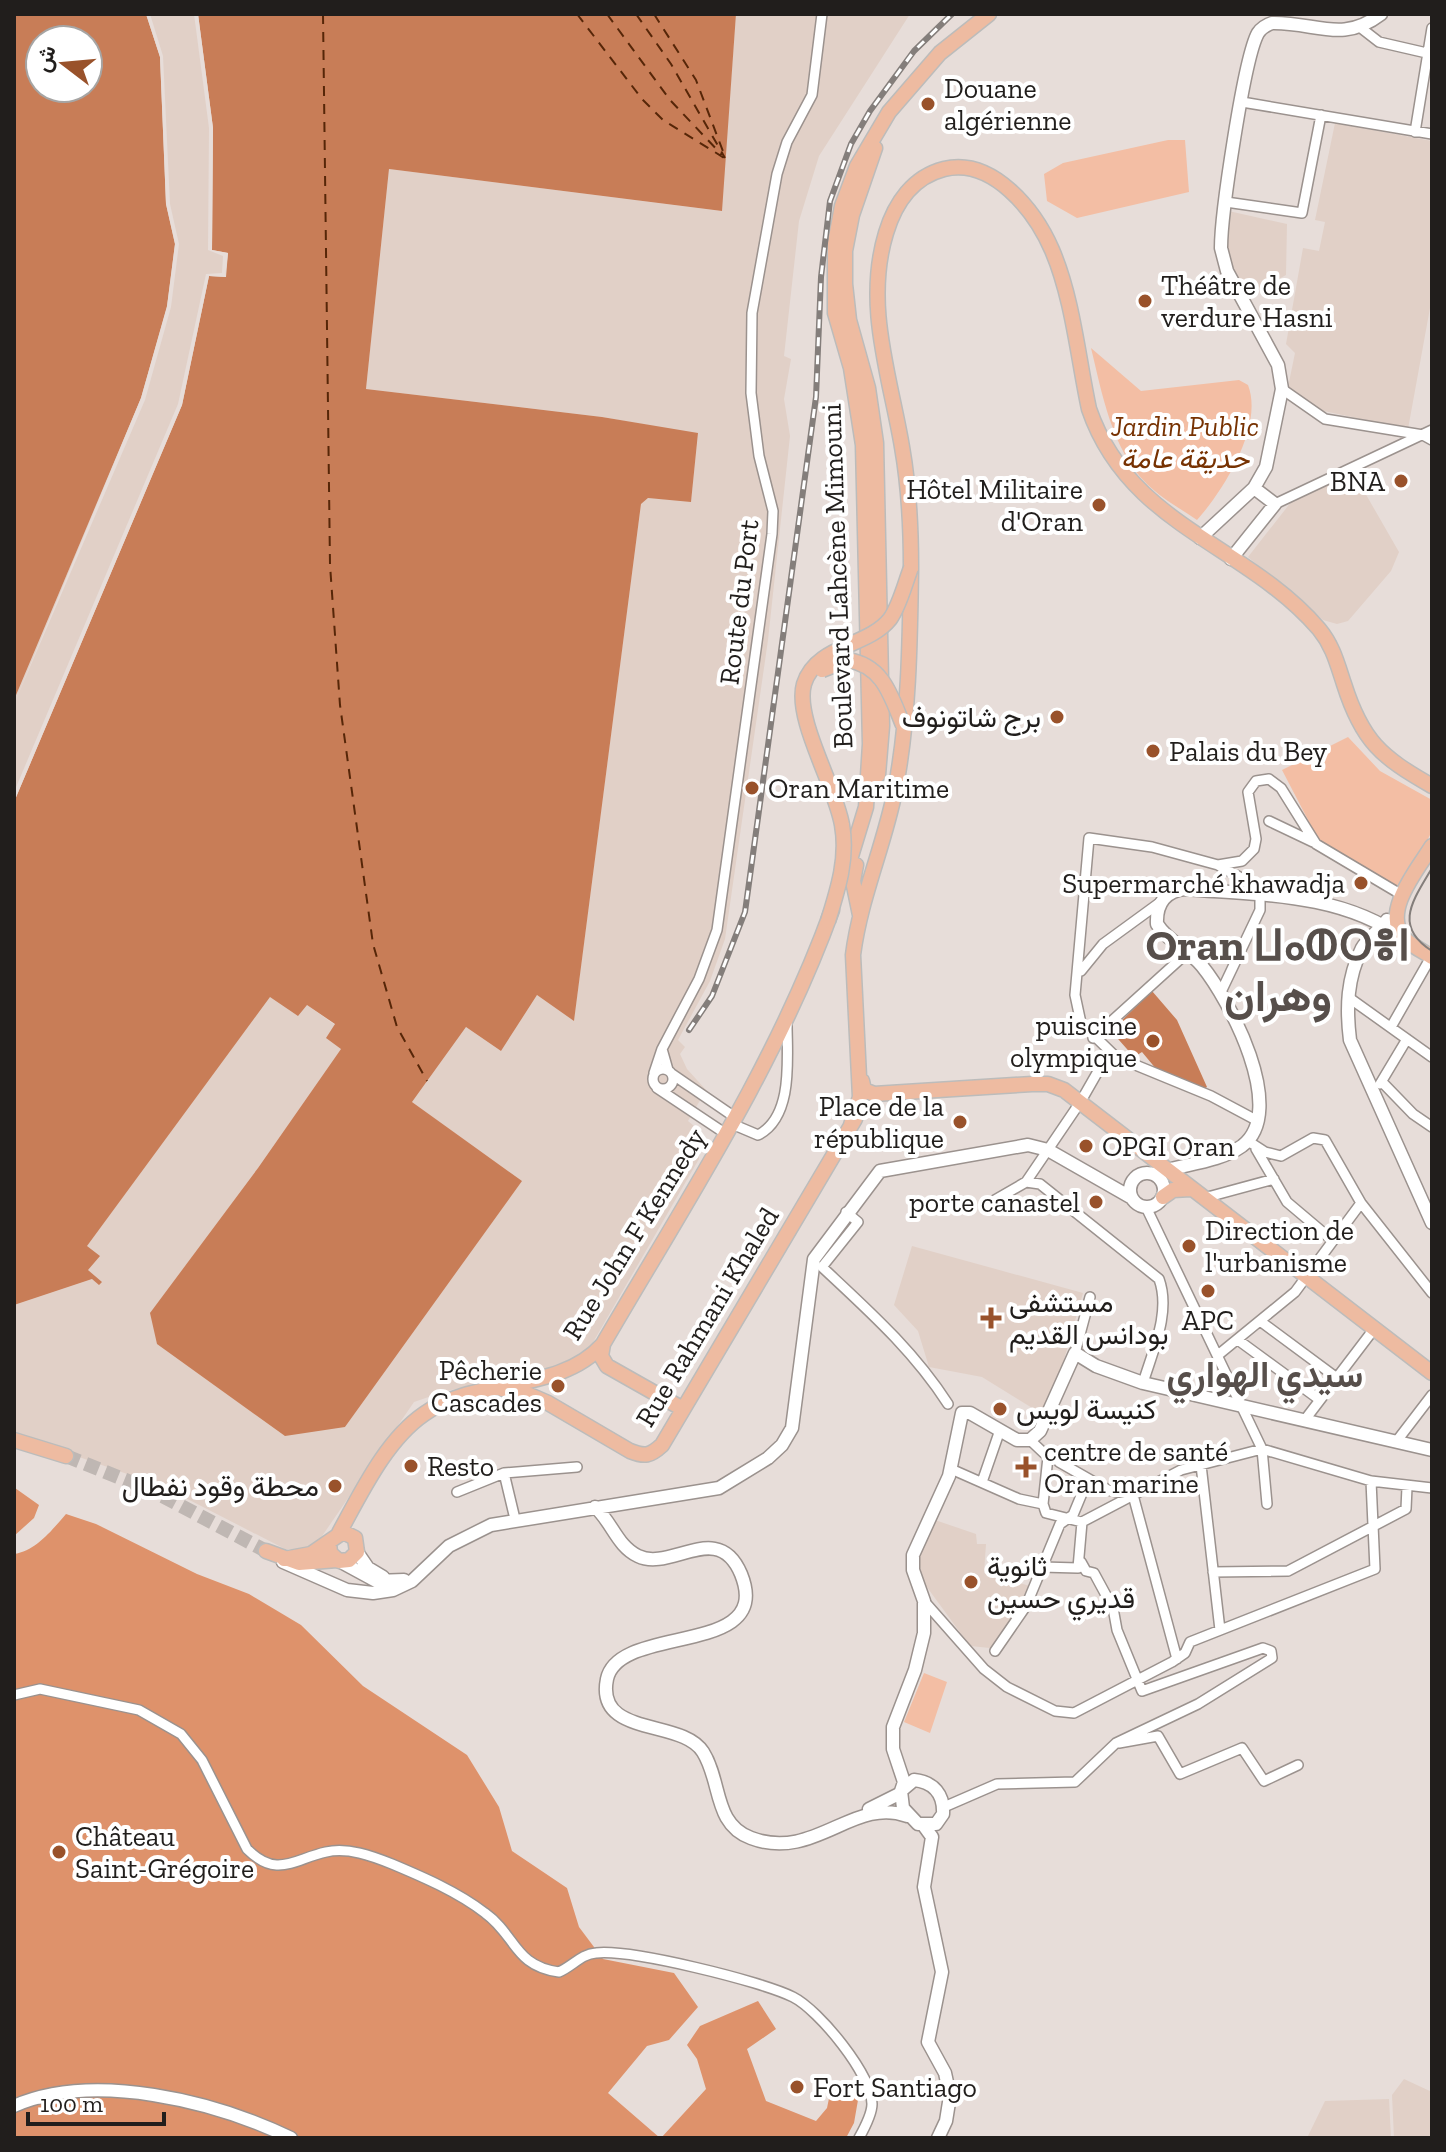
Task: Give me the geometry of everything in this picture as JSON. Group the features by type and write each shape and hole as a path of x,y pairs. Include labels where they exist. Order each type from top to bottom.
{"main road":[{"name":"Boulevard Lahcène Mimouni","path":"787,1020 828,921 862,821 871,760 863,445 853,376 835,313 833,261 849,187 879,128 904,93 940,53 989,14"},
{"name":"Boulevard Lahcène Mimouni","path":"861,915 854,872 876,790 882,726 876,443 868,388 846,302 845,267 852,215 879,128"},
{"path":"851,1125 859,1107 861,1077 853,955 895,790 903,725 911,568 903,451 877,315 879,266 886,232 905,194 922,179 952,168 990,176 1009,189 1041,228 1053,252 1089,409 1106,451 1139,491 1293,604 1318,628 1339,662 1352,711 1372,745 1388,760 1432,786"},
{"path":"828,921 841,880 842,826 805,707 803,691 810,672 826,657 890,618 911,568"},
{"path":"805,707 819,672 837,661 857,661 882,678 903,725"},
{"path":"1432,846 1402,895 1397,919 1405,939 1432,957"},
{"name":"Rue John F Kennedy","path":"340,1537 363,1492 411,1424 437,1406 482,1390 581,1365 603,1344 731,1125 787,1020"},
{"path":"861,1077 868,1093 1048,1084 1081,1101 1160,1172 1197,1193 1432,1373"},
{"path":"851,1125 869,1102 885,1094"},
{"name":"Rue Rahmani Khaled","path":"482,1390 518,1390 548,1403 642,1456 652,1455 662,1445 851,1125"},
{"path":"1163,1192 1197,1193"},
{"path":"603,1344 601,1356 607,1366 683,1409"},
{"path":"544,1376 538,1390 548,1403"},
{"path":"14,1440 66,1456"},
{"path":"266,1551 307,1564 349,1560 357,1552 340,1537"},
{"path":"284,1559 311,1554 340,1537"},
{"path":"339,1561 330,1553 340,1537"}],"street":[{"name":"Route du Port","path":"654,1074 662,1049 699,979 717,930 772,534 773,511 759,456 751,393 752,313 777,174 787,142 812,95 822,14"},
{"path":"1200,538 1254,488 1272,449 1282,389 1278,365 1222,260 1221,236 1226,202 1254,44 1265,25 1279,23 1339,31 1361,28 1381,14"},
{"path":"1361,28 1379,42 1430,54"},
{"path":"1415,132 1432,28"},
{"path":"1242,102 1432,134"},
{"path":"1226,202 1302,213 1321,115"},
{"path":"1282,389 1325,419 1429,435"},
{"path":"1231,559 1275,504 1429,435"},
{"path":"1254,488 1275,504"},
{"path":"1218,865 1242,861 1254,849 1256,832 1248,792 1262,779 1281,788 1316,844"},
{"path":"1269,821 1316,844 1402,895 1384,924 1363,946 1348,997 1350,1040 1432,1223"},
{"path":"1221,992 1260,910 1260,895 1243,879 1218,865 1152,847 1089,838 1075,995 1077,1014 1093,1038 1109,1052 1256,1120"},
{"path":"1079,974 1103,944 1173,891 1185,889 1260,895 1347,908 1384,924 1405,939"},
{"path":"1107,1186 1132,1182 1144,1173 1160,1172 1228,1154 1248,1141 1256,1120 1257,1079 1252,1058 1221,992 1188,952 1157,924 1162,901"},
{"path":"1093,1038 1188,952"},
{"path":"1391,1027 1432,957"},
{"path":"1348,997 1431,1053"},
{"path":"657,1088 731,1125 758,1135 765,1132 784,1099 787,1020"},
{"path":"1372,1094 1407,1039"},
{"path":"657,1088 668,1089 673,1080 662,1049"},
{"path":"995,1200 1026,1182 1081,1101 1109,1052"},
{"path":"657,1088 654,1074 670,1072 731,1125"},
{"path":"1382,1082 1430,1122"},
{"path":"1248,1141 1265,1152 1281,1156 1319,1136 1342,1167 1361,1203 1432,1293"},
{"path":"1248,1141 1287,1202 1332,1240"},
{"path":"266,1551 321,1581 361,1592 393,1590 459,1540 515,1519 719,1488 782,1445 792,1428 812,1266 846,1212 880,1171 1028,1145 1048,1150 1146,1207 1262,1449 1267,1504"},
{"path":"1146,1207 1156,1205 1163,1192 1160,1172"},
{"path":"1197,1193 1274,1179"},
{"path":"1026,1182 1040,1184 1159,1279 1165,1294 1163,1310 1143,1383"},
{"path":"1132,1182 1132,1198"},
{"path":"1218,1355 1307,1278 1361,1203"},
{"path":"846,1212 858,1222 822,1267 896,1335 926,1370 948,1404"},
{"path":"907,1816 901,1792 903,1773 893,1749 895,1717 923,1646 924,1601 913,1570 913,1555 951,1469 958,1418 962,1413 970,1413 1017,1440 1030,1440 1040,1431 1075,1353 1090,1297"},
{"path":"1260,1321 1337,1378"},
{"path":"1304,1421 1374,1329"},
{"path":"1238,1340 1320,1400"},
{"path":"1075,1353 1096,1366 1143,1383 1432,1450"},
{"path":"1396,1442 1432,1395"},
{"path":"982,1482 1000,1430"},
{"path":"1030,1440 1048,1457 1044,1508"},
{"path":"951,1469 1044,1508 1064,1520 1082,1522 1181,1470 1262,1449 1371,1481 1432,1488"},
{"path":"1059,1462 1108,1490 1133,1495"},
{"path":"1201,1465 1220,1630"},
{"path":"457,1492 504,1473 577,1467"},
{"path":"504,1473 515,1519"},
{"path":"995,1651 1026,1606 1064,1520 1073,1515 1088,1479"},
{"path":"924,1601 984,1669 1007,1687 1055,1711 1074,1713 1137,1683 1177,1659 1190,1642 1375,1569 1371,1481"},
{"path":"1213,1572 1288,1571 1406,1509 1407,1487"},
{"path":"1133,1495 1177,1659"},
{"path":"623,1503 620,1525 632,1552"},
{"path":"595,1507 632,1552 655,1560 692,1549 715,1550 739,1570 744,1592 737,1615 719,1630 636,1651 618,1660 607,1683 616,1711 634,1724 680,1733 697,1744 705,1755 727,1823 742,1835 762,1842 799,1843 846,1823 889,1810 924,1826 933,1841 925,1882 942,1972 928,2042 945,2073 950,2096 946,2121 938,2138"},
{"path":"1042,1567 1078,1568 1081,1562 1082,1522"},
{"path":"357,1552 368,1568 385,1577 418,1574"},
{"path":"339,1561 385,1583 396,1583 418,1574"},
{"path":"924,1826 936,1824 943,1812 997,1784 1075,1782 1116,1743 1198,1704 1273,1655 1263,1648 1142,1691 1113,1608 1094,1573 1086,1571 1081,1562"},
{"path":"14,1695 40,1689 139,1710 181,1734 202,1760 247,1849 257,1859 271,1865 289,1865 326,1852 352,1852 375,1857 468,1901 489,1915 520,1955 545,1970 559,1972 582,1956 613,1952 705,1971 793,1997 836,2038 865,2081 872,2104 859,2138"},
{"path":"1116,1743 1134,1743 1158,1736 1180,1774 1242,1748 1264,1781 1298,1765"},
{"path":"893,1749 919,1780 934,1787 943,1812 928,1881 929,1909"},
{"path":"846,1823 901,1792 906,1783 919,1780"},
{"path":"14,2106 45,2094 72,2089 127,2092 254,2123 291,2138"}],"shaded area":[{"path":"14,14 146,14 160,57 166,204 175,244 167,307 141,398 14,700"},
{"path":"146,14 198,14 213,128 212,250 228,253 225,277 209,276 182,405 14,802 14,700 141,398 166,204 160,57"},
{"path":"198,14 736,14 722,211 389,169 366,389 602,417 698,433 691,502 648,498 641,504 574,1021 537,995 501,1051 466,1027 412,1102 522,1181 345,1427 285,1436 157,1344 150,1313 258,1168 341,1049 326,1038 335,1024 307,1005 298,1016 270,997 87,1246 100,1256 88,1270 102,1282 99,1285 92,1279 14,1305 14,802 182,405 209,276 226,277 228,253 212,250 213,128"},
{"path":"736,14 910,14 819,156 799,221 784,356 791,359 784,399 790,436 768,640 725,939 710,981 678,1040 685,1047 680,1054 687,1069 706,1090 688,1121 694,1126 698,1137 699,1159 588,1351 570,1366 446,1391 414,1402 318,1542 303,1550 285,1549 164,1487 14,1434 14,1305 92,1279 101,1282 88,1270 86,1247 270,996 307,1005 335,1025 327,1038 342,1048 151,1312 345,1427 521,1182 412,1102 466,1027 501,1051 537,995 574,1020 641,504 648,498 691,501 698,434 602,417 366,389 389,169 721,211"},
{"path":"1335,123 1432,141 1432,297 1408,429 1319,410 1288,387 1295,353 1286,344 1303,248 1319,251 1325,222 1315,220"},
{"path":"1224,210 1287,224 1286,275 1255,292 1238,286 1227,271"},
{"path":"1353,472 1399,552 1391,571 1348,621 1337,624 1323,620 1248,557 1295,497"},
{"name":"puiscine olympique","path":"1152,991 1177,1020 1207,1087 1202,1090 1157,1070 1142,1052 1134,1057 1111,1031"},
{"name":"مستشفى بودانس القديم","path":"912,1246 1083,1293 1056,1388 1042,1414 982,1377 929,1367 918,1331 894,1305"},
{"path":"15,1488 39,1505 34,1518 14,1536"},
{"path":"66,1514 96,1524 197,1574 249,1594 301,1625 363,1686 467,1755 499,1807 512,1851 567,1888 579,1927 603,1959 674,1973 698,2007 669,2040 647,2046 608,2093 660,2138 14,2138 14,1554 36,1544"},
{"name":"ثانوية قديري حسين","path":"935,1520 976,1534 977,1544 986,1544 984,1573 1030,1586 1024,1601 990,1648 970,1646 921,1579 917,1559"},
{"path":"758,2001 776,2029 747,2049 766,2101 816,2121 827,2108 832,2084 846,2085 858,2100 854,2123 846,2138 661,2138 706,2089 697,2059 687,2045 700,2026"},
{"path":"1404,2079 1432,2092 1432,2138 1394,2138 1392,2095"},
{"path":"1389,2099 1391,2138 1307,2138 1325,2101"}],"green space":[{"path":"1168,140 1185,140 1189,192 1077,218 1047,201 1044,174 1063,163"},
{"name":"Jardin Public حديقة عامة","path":"1091,348 1141,391 1239,380 1248,385 1251,401 1246,438 1229,475 1197,520 1153,489 1125,455 1110,420"},
{"path":"1348,737 1380,771 1432,800 1432,831 1402,890 1319,841 1282,770"},
{"path":"924,1673 947,1682 930,1733 904,1722"}],"pier":[{"path":"146,14 150,14 163,56 170,204 179,244 171,307 145,400 14,704 141,398 167,306 175,244 166,204 160,57"},
{"path":"194,14 198,14 213,128 212,250 228,253 225,277 209,276 182,405 14,802 14,792 178,404 206,274 222,273 223,256 208,250 209,128"}],"ferry route":[{"path":"323,14 330,565 340,705 373,944 397,1027 427,1081"},
{"path":"577,14 642,99 663,120 726,159"},
{"path":"607,14 670,100 722,155"},
{"path":"636,14 671,64 725,158"},
{"path":"654,14 696,80 724,154"}],"tunnel":[{"path":"66,1456 153,1491 266,1551"}],"tram line":[{"path":"1432,868 1410,912 1413,932 1432,951"}],"railway":[{"path":"689,1030 712,996 745,912 816,397 821,277 830,201 851,144 870,111 914,51 952,14"}],"place":[{"name":"Douane algérienne","path":"928,104"},
{"name":"Théâtre de verdure Hasni","path":"1145,301"},
{"name":"BNA","path":"1401,481"},
{"name":"Hôtel Militaire d'Oran","path":"1099,505"},
{"name":"برج شاتونوف","path":"1057,717"},
{"name":"Palais du Bey","path":"1153,751"},
{"name":"Oran Maritime","path":"752,788"},
{"name":"Supermarché khawadja","path":"1361,883"},
{"name":"puiscine olympique","path":"1153,1041"},
{"name":"Place de la république","path":"960,1122"},
{"name":"OPGI Oran","path":"1086,1146"},
{"name":"porte canastel","path":"1096,1202"},
{"name":"Direction de l'urbanisme","path":"1189,1246"},
{"name":"APC","path":"1208,1291"},
{"name":"مستشفى بودانس القديم","path":"991,1318"},
{"name":"Pêcherie Cascades","path":"558,1386"},
{"name":"كنيسة لويس","path":"1000,1409"},
{"name":"Resto","path":"411,1466"},
{"name":"centre de santé Oran marine","path":"1026,1467"},
{"name":"محطة وقود نفطال","path":"335,1486"},
{"name":"ثانوية قديري حسين","path":"971,1582"},
{"name":"Château Saint-Grégoire","path":"59,1852"},
{"name":"Fort Santiago","path":"797,2087"}],"district":[{"name":"Oran ⵡⴰⵀⵔⴻⵏ وهران","path":"1278,970"},
{"name":"سيدي الهواري","path":"1265,1374"}]}
